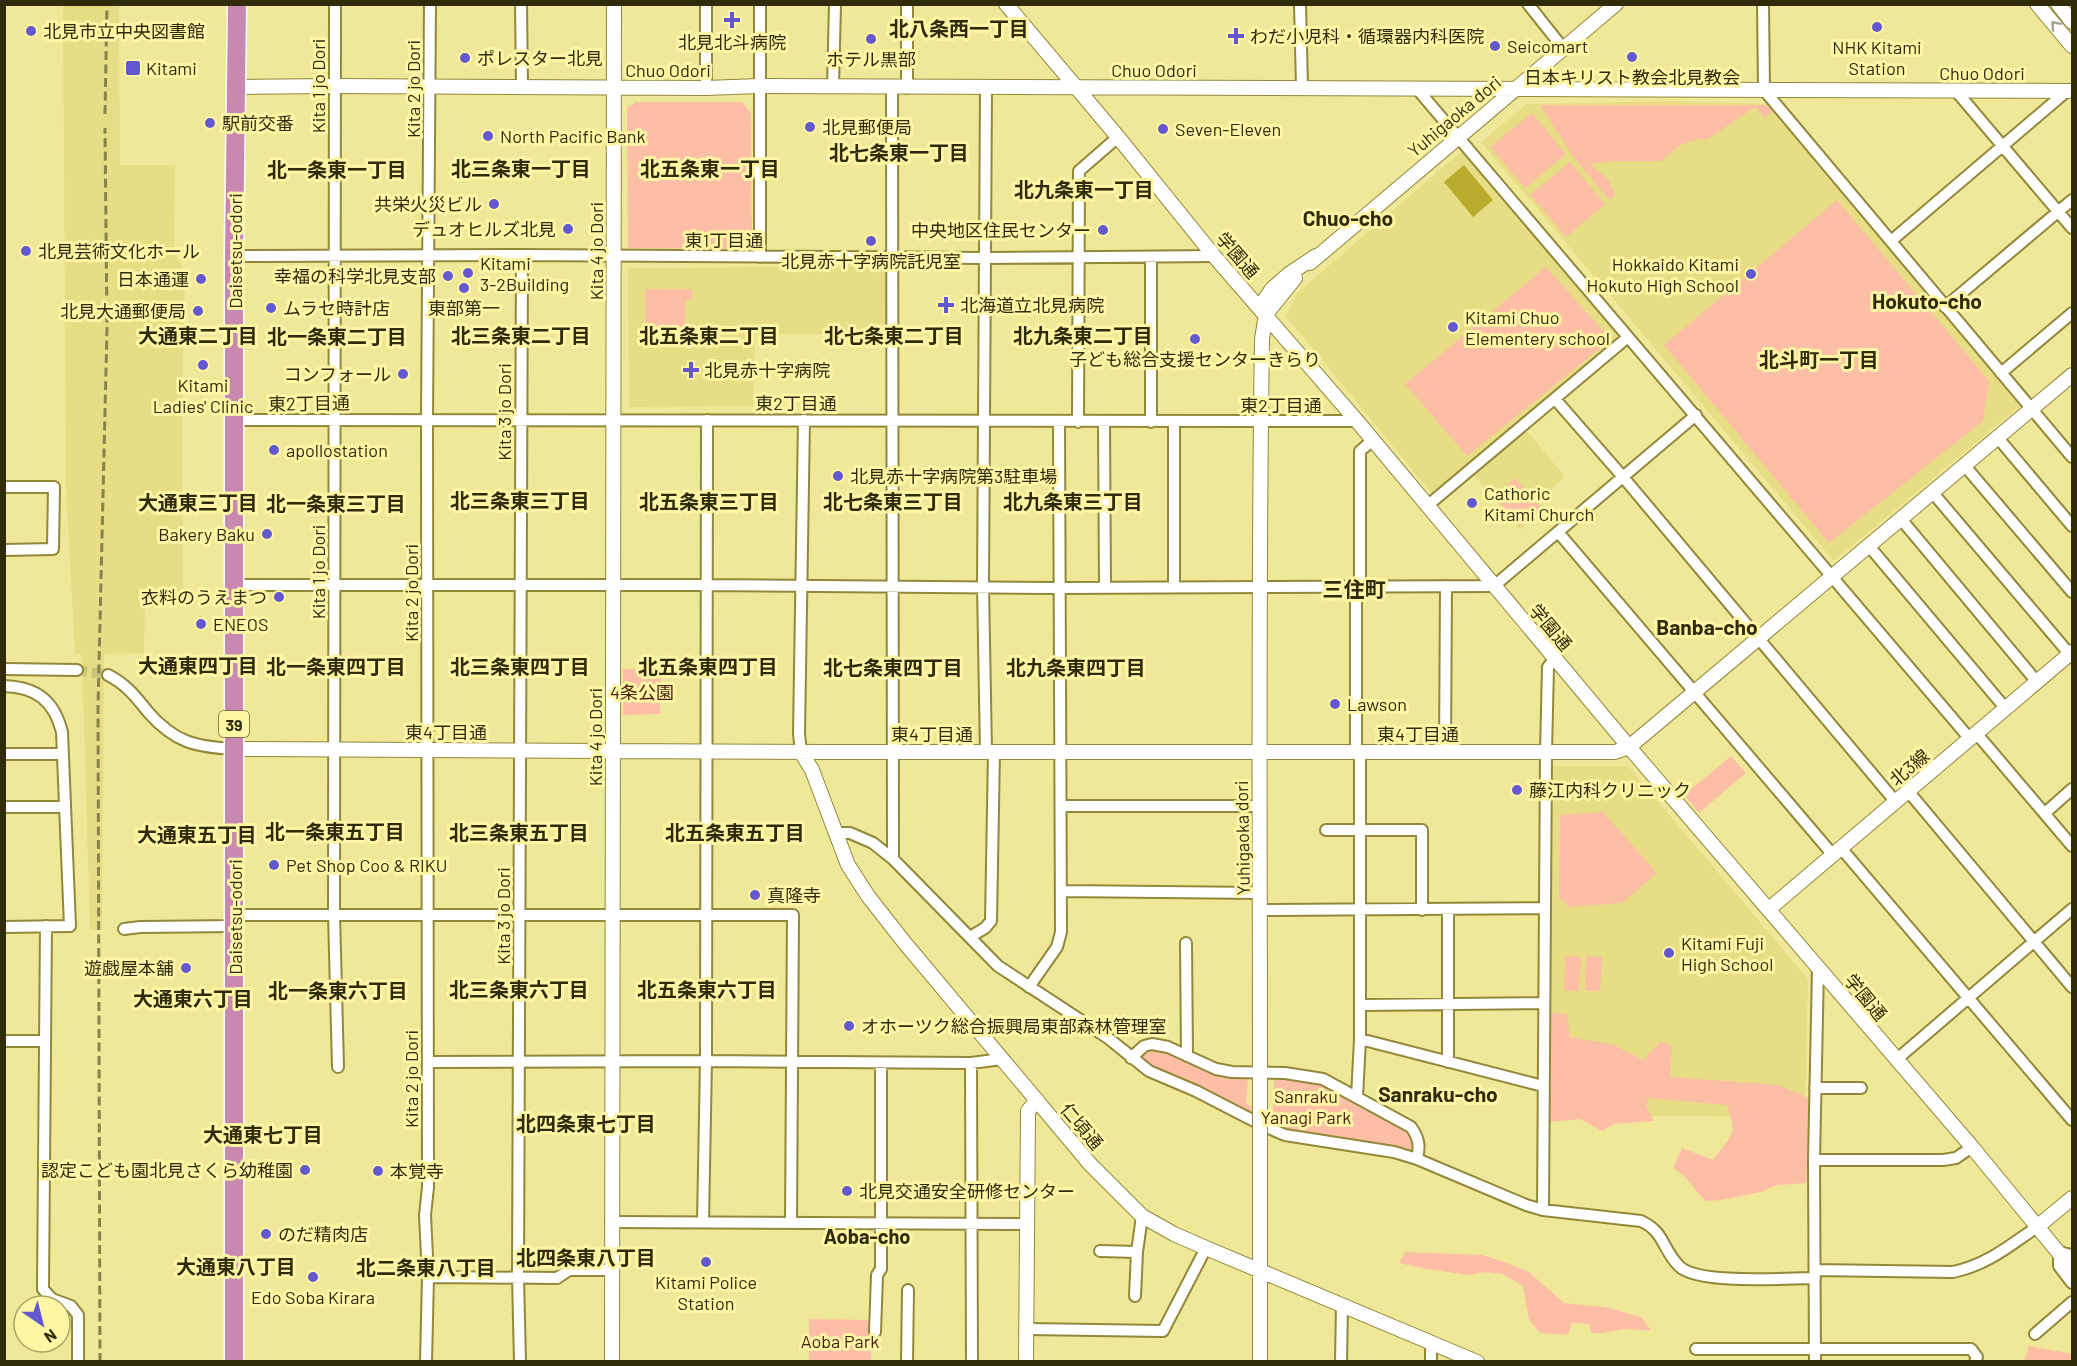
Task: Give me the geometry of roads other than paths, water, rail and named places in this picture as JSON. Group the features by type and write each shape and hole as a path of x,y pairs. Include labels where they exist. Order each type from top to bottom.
{"highway":[{"name":"Daisetsu-odori","path":"234,1362 234,256 237,4"}],"street":[{"name":"Kita 1 jo Dori","path":"335,4 333,751 338,1068"},
{"name":"Kita 2 jo Dori","path":"426,1362 430,4"},
{"path":"521,4 522,86"},
{"name":"Kita 4 jo Dori","path":"612,1362 614,4"},
{"path":"706,4 706,88"},
{"path":"760,4 760,257"},
{"path":"833,87 835,4"},
{"path":"907,4 907,88"},
{"name":"学園通","path":"1006,4 1214,256 1357,421 1629,747 1972,1147 2037,1227 2066,1254 2073,1269"},
{"path":"1300,4 1302,87"},
{"path":"1528,4 1563,48"},
{"name":"Yuhigaoka dori","path":"1260,1362 1260,422 1262,339 1266,314 1287,286 1316,256 1616,4"},
{"path":"1763,4 1764,90 2031,410 2073,457"},
{"path":"2037,4 2073,46"},
{"path":"2058,4 2073,22"},
{"name":"Chuo Odori","path":"236,87 1302,87 1418,90 1516,88 2070,91"},
{"path":"892,87 893,859"},
{"path":"970,937 985,928 991,921 992,914 990,752 983,586 986,88"},
{"path":"1418,90 1696,415 1831,578 2073,846"},
{"path":"1956,91 2073,228"},
{"path":"1891,241 2070,91"},
{"path":"1078,422 1079,171 1118,137"},
{"path":"1945,307 2073,200"},
{"name":"Kita 3 jo Dori","path":"520,1362 518,1277 522,255"},
{"name":"東1丁目通","path":"234,256 985,258 1214,256"},
{"path":"1151,256 1151,422"},
{"path":"2001,373 2073,313"},
{"path":"1427,506 1628,338"},
{"path":"1629,747 2073,375"},
{"path":"1555,399 1895,801"},
{"path":"234,585 801,585 1058,588 1494,586 1696,415"},
{"name":"東2丁目通","path":"234,420 1357,421"},
{"path":"703,1221 706,1061 707,420"},
{"path":"801,752 799,734 804,420"},
{"path":"1029,987 1057,947 1061,932 1059,422"},
{"path":"1104,422 1105,587"},
{"path":"1174,422 1174,587"},
{"path":"1998,438 2073,526"},
{"path":"1357,1097 1360,1039 1358,587 1360,451 1372,440"},
{"path":"1965,466 2073,592"},
{"path":"4,487 54,487 54,549 4,550"},
{"path":"1933,493 2072,654"},
{"path":"1901,519 2037,682"},
{"path":"1558,532 1694,693 1968,998 2073,1120"},
{"path":"1869,546 2006,709"},
{"path":"1445,752 1446,586"},
{"name":"北3線","path":"1769,909 2072,654"},
{"path":"1543,1210 1546,752 1548,667 1555,658"},
{"path":"4,669 77,670"},
{"path":"108,675 120,681 169,732 185,742 204,747 235,749"},
{"path":"4,686 22,686 43,697 58,716 62,732 70,926 4,927"},
{"name":"東4丁目通","path":"235,749 1615,752 1629,747"},
{"name":"仁頃通","path":"801,752 812,770 848,865 868,896 1089,1164 1142,1216 1174,1234 1261,1272 1477,1362"},
{"path":"4,754 63,753"},
{"path":"2045,813 2073,789"},
{"path":"1908,791 2073,987"},
{"path":"1061,806 1259,806"},
{"path":"4,807 64,807"},
{"path":"1326,830 1422,830 1422,910"},
{"path":"835,833 850,834 873,843 893,859 998,966 1108,1038 1149,1071 1196,1091 1285,1135 1359,1145 1417,1159 1543,1210 1641,1221 1653,1226 1679,1267 1690,1274 1708,1278 1953,1272 1973,1268 1991,1259 2073,1198"},
{"path":"1062,891 1260,893"},
{"path":"1261,910 1545,908"},
{"path":"1448,909 1448,1062"},
{"path":"1896,1060 2073,909"},
{"path":"124,929 334,914 793,915 791,1222"},
{"path":"46,926 43,1289 52,1299 71,1306 78,1316 78,1362"},
{"path":"1186,943 1187,1056"},
{"path":"1815,1362 1814,1160 1818,968"},
{"path":"1360,1005 1544,1002"},
{"path":"1360,1039 1543,1086"},
{"path":"4,1041 45,1041"},
{"path":"1131,1058 1144,1046 1152,1044 1168,1047 1216,1069 1232,1072 1285,1072 1323,1079 1411,1127 1417,1136 1419,1147 1417,1159"},
{"path":"428,1062 971,1063 1002,1059"},
{"path":"875,1332 877,1275 881,1269 881,1063"},
{"path":"971,1063 972,1362"},
{"path":"1815,1088 1861,1088"},
{"path":"1026,1362 1028,1111 1037,1100"},
{"path":"1814,1160 1943,1160 1956,1158 1972,1147"},
{"path":"1135,1296 1137,1252 1142,1216"},
{"path":"611,1222 1027,1224"},
{"path":"1027,1329 1163,1331 1206,1248"},
{"path":"1100,1251 1137,1252"},
{"path":"2066,1254 2059,1266 2073,1283"},
{"path":"428,1277 557,1278 569,1270 612,1270"},
{"path":"907,1362 908,1290"},
{"path":"2035,1334 2073,1302"},
{"path":"1341,1362 1342,1305"},
{"path":"1431,1342 1431,1362"},
{"path":"1695,1348 1971,1349 1977,1357 1975,1362"}],"tunnel":[{"path":"77,670 108,675"}],"railway":[{"path":"105,114 107,4"},
{"path":"100,1362 98,706 107,328 105,128"}],"place":[{"name":"北見北斗病院","path":"732,20"},
{"name":"NHK Kitami Station","path":"1877,27"},
{"name":"北見市立中央図書館","path":"31,31"},
{"name":"わだ小児科・循環器内科医院","path":"1236,36"},
{"name":"ホテル黒部","path":"871,39"},
{"name":"Seicomart","path":"1495,46"},
{"name":"日本キリスト教会北見教会","path":"1632,57"},
{"name":"ポレスター北見","path":"465,58"},
{"name":"Kitami","path":"133,68"},
{"name":"駅前交番","path":"210,123"},
{"name":"北見郵便局","path":"810,127"},
{"name":"Seven-Eleven","path":"1163,129"},
{"name":"North Pacific Bank","path":"488,136"},
{"name":"共栄火災ビル","path":"494,204"},
{"name":"デュオヒルズ北見","path":"568,229"},
{"name":"中央地区住民センター","path":"1103,230"},
{"name":"北見赤十字病院託児室","path":"871,241"},
{"name":"北見芸術文化ホール","path":"26,251"},
{"name":"Kitami 3-2Building","path":"468,273"},
{"name":"Hokkaido Kitami Hokuto High School","path":"1751,274"},
{"name":"幸福の科学北見支部","path":"448,276"},
{"name":"日本通運","path":"201,279"},
{"name":"東部第一","path":"464,288"},
{"name":"北海道立北見病院","path":"946,305"},
{"name":"ムラセ時計店","path":"271,308"},
{"name":"北見大通郵便局","path":"198,311"},
{"name":"Kitami Chuo Elementery school","path":"1453,327"},
{"name":"子ども総合支援センターきらり","path":"1195,339"},
{"name":"Kitami Ladies' Clinic","path":"203,365"},
{"name":"北見赤十字病院","path":"691,370"},
{"name":"コンフォール","path":"403,374"},
{"name":"apollostation","path":"274,450"},
{"name":"北見赤十字病院第3駐車場","path":"838,476"},
{"name":"Cathoric Kitami Church","path":"1472,503"},
{"name":"Bakery Baku","path":"267,534"},
{"name":"衣料のうえまつ","path":"279,597"},
{"name":"ENEOS","path":"201,624"},
{"name":"Lawson","path":"1335,704"},
{"name":"藤江内科クリニック","path":"1517,790"},
{"name":"Pet Shop Coo & RIKU","path":"274,865"},
{"name":"真隆寺","path":"755,895"},
{"name":"Kitami Fuji High School","path":"1669,953"},
{"name":"遊戯屋本舗","path":"186,968"},
{"name":"オホーツク総合振興局東部森林管理室","path":"849,1026"},
{"name":"認定こども園北見さくら幼稚園","path":"305,1170"},
{"name":"本覚寺","path":"378,1171"},
{"name":"北見交通安全研修センター","path":"847,1191"},
{"name":"のだ精肉店","path":"266,1234"},
{"name":"Kitami Police Station","path":"706,1262"},
{"name":"Edo Soba Kirara","path":"313,1277"}],"district":[{"name":"北八条西一丁目","path":"959,28"},
{"name":"北七条東一丁目","path":"899,152"},
{"name":"北三条東一丁目","path":"521,168"},
{"name":"北五条東一丁目","path":"710,168"},
{"name":"北一条東一丁目","path":"337,169"},
{"name":"北九条東一丁目","path":"1084,189"},
{"name":"Chuo-cho","path":"1348,217"},
{"name":"Hokuto-cho","path":"1927,300"},
{"name":"大通東二丁目","path":"198,335"},
{"name":"北三条東二丁目","path":"521,335"},
{"name":"北五条東二丁目","path":"709,335"},
{"name":"北七条東二丁目","path":"894,335"},
{"name":"北九条東二丁目","path":"1083,335"},
{"name":"北一条東二丁目","path":"337,336"},
{"name":"北斗町一丁目","path":"1819,359"},
{"name":"北三条東三丁目","path":"520,500"},
{"name":"北五条東三丁目","path":"709,501"},
{"name":"北七条東三丁目","path":"893,501"},
{"name":"北九条東三丁目","path":"1073,501"},
{"name":"大通東三丁目","path":"198,502"},
{"name":"北一条東三丁目","path":"336,503"},
{"name":"三住町","path":"1354,588"},
{"name":"Banba-cho","path":"1707,626"},
{"name":"大通東四丁目","path":"198,665"},
{"name":"北一条東四丁目","path":"336,666"},
{"name":"北三条東四丁目","path":"520,666"},
{"name":"北五条東四丁目","path":"708,666"},
{"name":"北七条東四丁目","path":"893,667"},
{"name":"北九条東四丁目","path":"1076,667"},
{"name":"北一条東五丁目","path":"335,831"},
{"name":"北三条東五丁目","path":"519,832"},
{"name":"北五条東五丁目","path":"735,832"},
{"name":"大通東五丁目","path":"197,834"},
{"name":"北三条東六丁目","path":"519,989"},
{"name":"北五条東六丁目","path":"707,989"},
{"name":"北一条東六丁目","path":"338,990"},
{"name":"大通東六丁目","path":"193,998"},
{"name":"Sanraku-cho","path":"1438,1093"},
{"name":"北四条東七丁目","path":"586,1123"},
{"name":"大通東七丁目","path":"263,1134"},
{"name":"Aoba-cho","path":"867,1236"},
{"name":"北四条東八丁目","path":"586,1257"},
{"name":"大通東八丁目","path":"236,1266"},
{"name":"北二条東八丁目","path":"426,1267"}],"park label":[{"name":"4条公園","path":"642,692"},
{"name":"Sanraku Yanagi Park","path":"1306,1106"},
{"name":"Aoba Park","path":"840,1341"}]}
